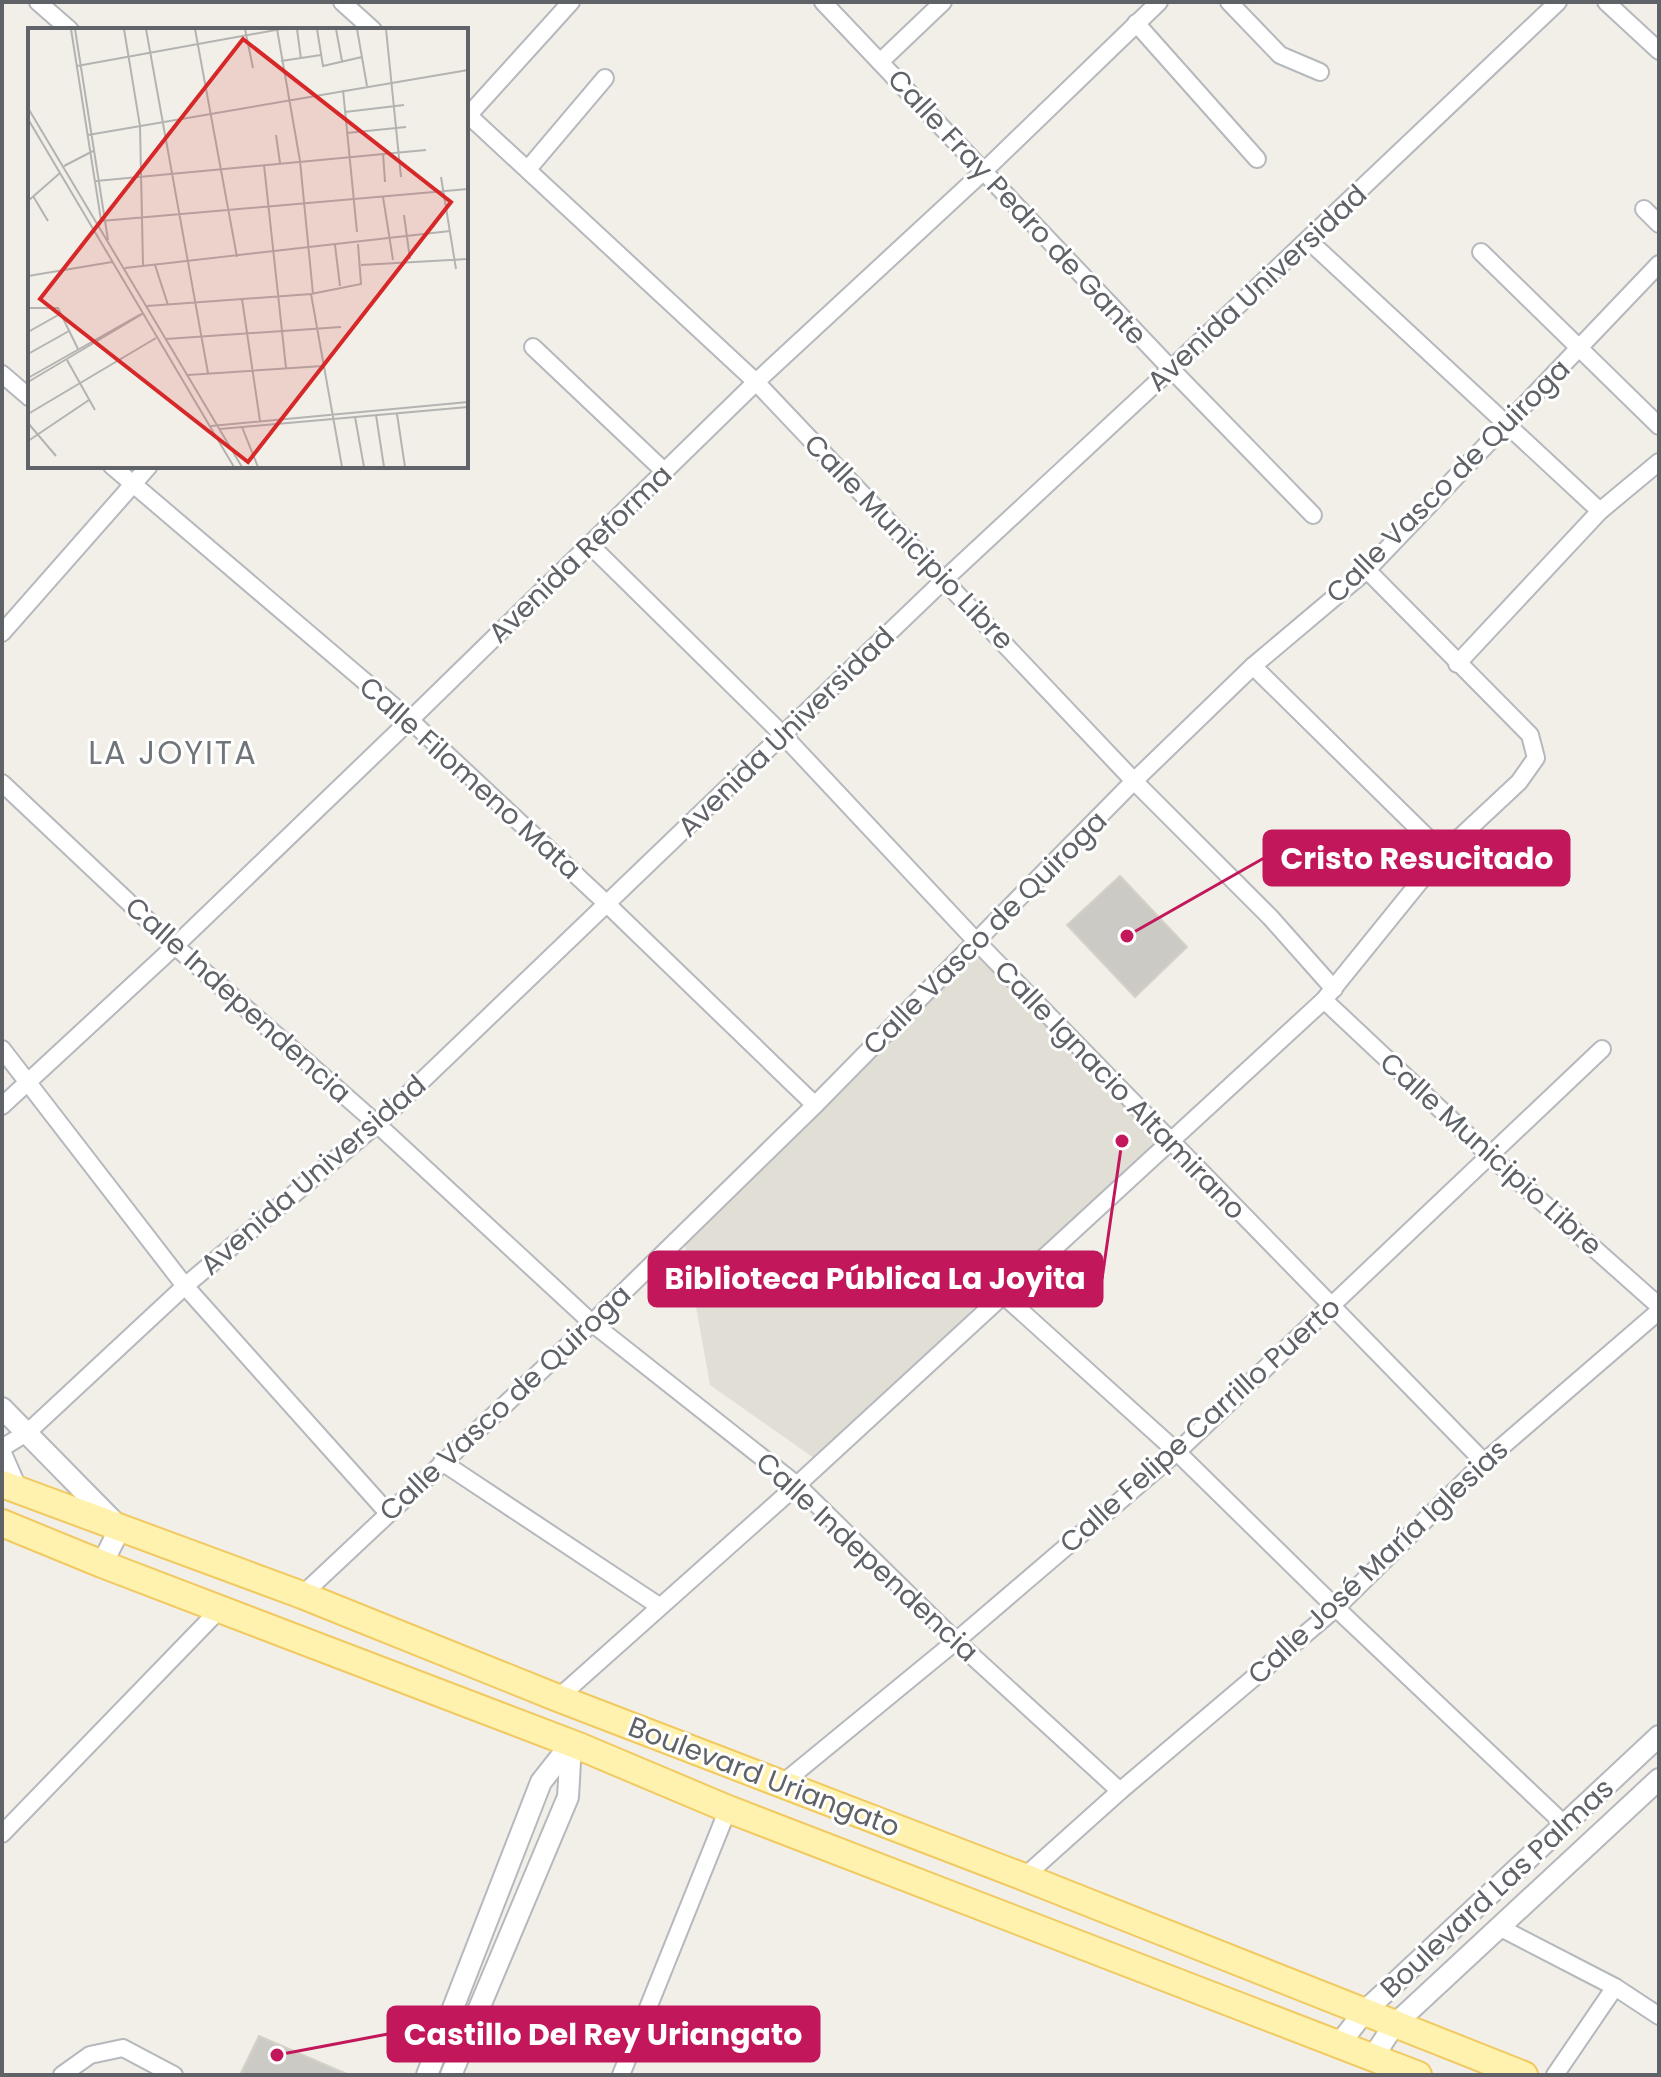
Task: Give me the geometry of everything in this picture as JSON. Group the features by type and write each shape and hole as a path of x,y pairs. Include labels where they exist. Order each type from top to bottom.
{"main road":[{"name":"Boulevard Uriangato","path":"9,1487 302,1595 625,1725 783,1783 1524,2075"},
{"name":"Boulevard Uriangato","path":"2,1523 571,1744 728,1809 1418,2075"},
{"path":"558,1698 571,1744 625,1725"}],"street":[{"path":"38,2 68,28"},
{"path":"342,2 371,28"},
{"path":"468,114 571,2"},
{"name":"Calle Fray Pedro de Gante","path":"823,2 1313,515"},
{"path":"880,62 943,2"},
{"name":"Avenida Reforma","path":"2,1106 175,946 756,382 984,171 1159,2"},
{"path":"1229,2 1280,55 1320,72"},
{"name":"Avenida Universidad","path":"2,1448 28,1432 185,1286 377,1124 945,579 1558,2"},
{"path":"1606,2 1659,51"},
{"path":"1136,23 1257,159"},
{"path":"528,169 605,78"},
{"name":"Calle Municipio Libre","path":"468,116 756,382 1134,781 1270,917 1329,995 1489,1155 1659,1309"},
{"path":"1644,209 1659,224"},
{"path":"1308,240 1600,511"},
{"path":"1481,252 1659,426"},
{"name":"Calle Vasco de Quiroga","path":"302,1595 592,1323 815,1105 1134,781 1253,666 1367,570 1659,264"},
{"path":"533,347 664,471"},
{"path":"2,374 28,396"},
{"path":"1457,664 1600,511 1659,462"},
{"name":"Calle Filomeno Mata","path":"114,468 410,720 815,1105"},
{"path":"2,633 147,468"},
{"name":"Calle Ignacio Altamirano","path":"590,545 783,735 976,941 1484,1462"},
{"path":"558,1698 797,1485 1002,1294 1173,1142 1329,995 1443,853 1519,782 1536,758 1530,735 1367,570"},
{"path":"1253,666 1443,853"},
{"name":"Calle Independencia","path":"2,783 175,946 377,1124 592,1323 797,1485 956,1641 1120,1791"},
{"path":"2,1049 185,1286 388,1513"},
{"name":"Calle Felipe Carrillo Puerto","path":"783,1783 956,1641 1177,1452 1602,1049"},
{"path":"1002,1294 1177,1452 1565,1825"},
{"name":"Calle José María Iglesias","path":"1024,1877 1120,1791 1336,1608 1484,1462 1659,1309"},
{"path":"2,1408 120,1528 102,1564"},
{"path":"2,1456 9,1487"},
{"path":"442,1462 659,1606"},
{"path":"2,1834 220,1609"},
{"name":"Boulevard Las Palmas","path":"1340,2043 1365,2011 1659,1736"},
{"path":"427,2075 541,1782 571,1744"},
{"path":"451,2075 568,1797 571,1744"},
{"name":"Boulevard Las Palmas","path":"1373,2057 1394,2025 1659,1779"},
{"path":"621,2075 728,1809"},
{"path":"1499,1927 1615,1987 1659,2016"},
{"path":"1555,2075 1615,1987"},
{"path":"62,2075 90,2055 123,2048 162,2073"}],"shaded area":[{"path":"976,941 1173,1142 821,1463 710,1385 683,1234"}],"building":[{"path":"1120,876 1187,947 1135,997 1067,925"},
{"path":"259,2036 349,2075 240,2075"}],"place":[{"name":"Cristo Resucitado","path":"1127,936"},
{"name":"Biblioteca Pública La Joyita","path":"1122,1141"},
{"name":"Castillo Del Rey Uriangato","path":"277,2055"}],"district":[{"name":"LA JOYITA","path":"173,752"}]}
